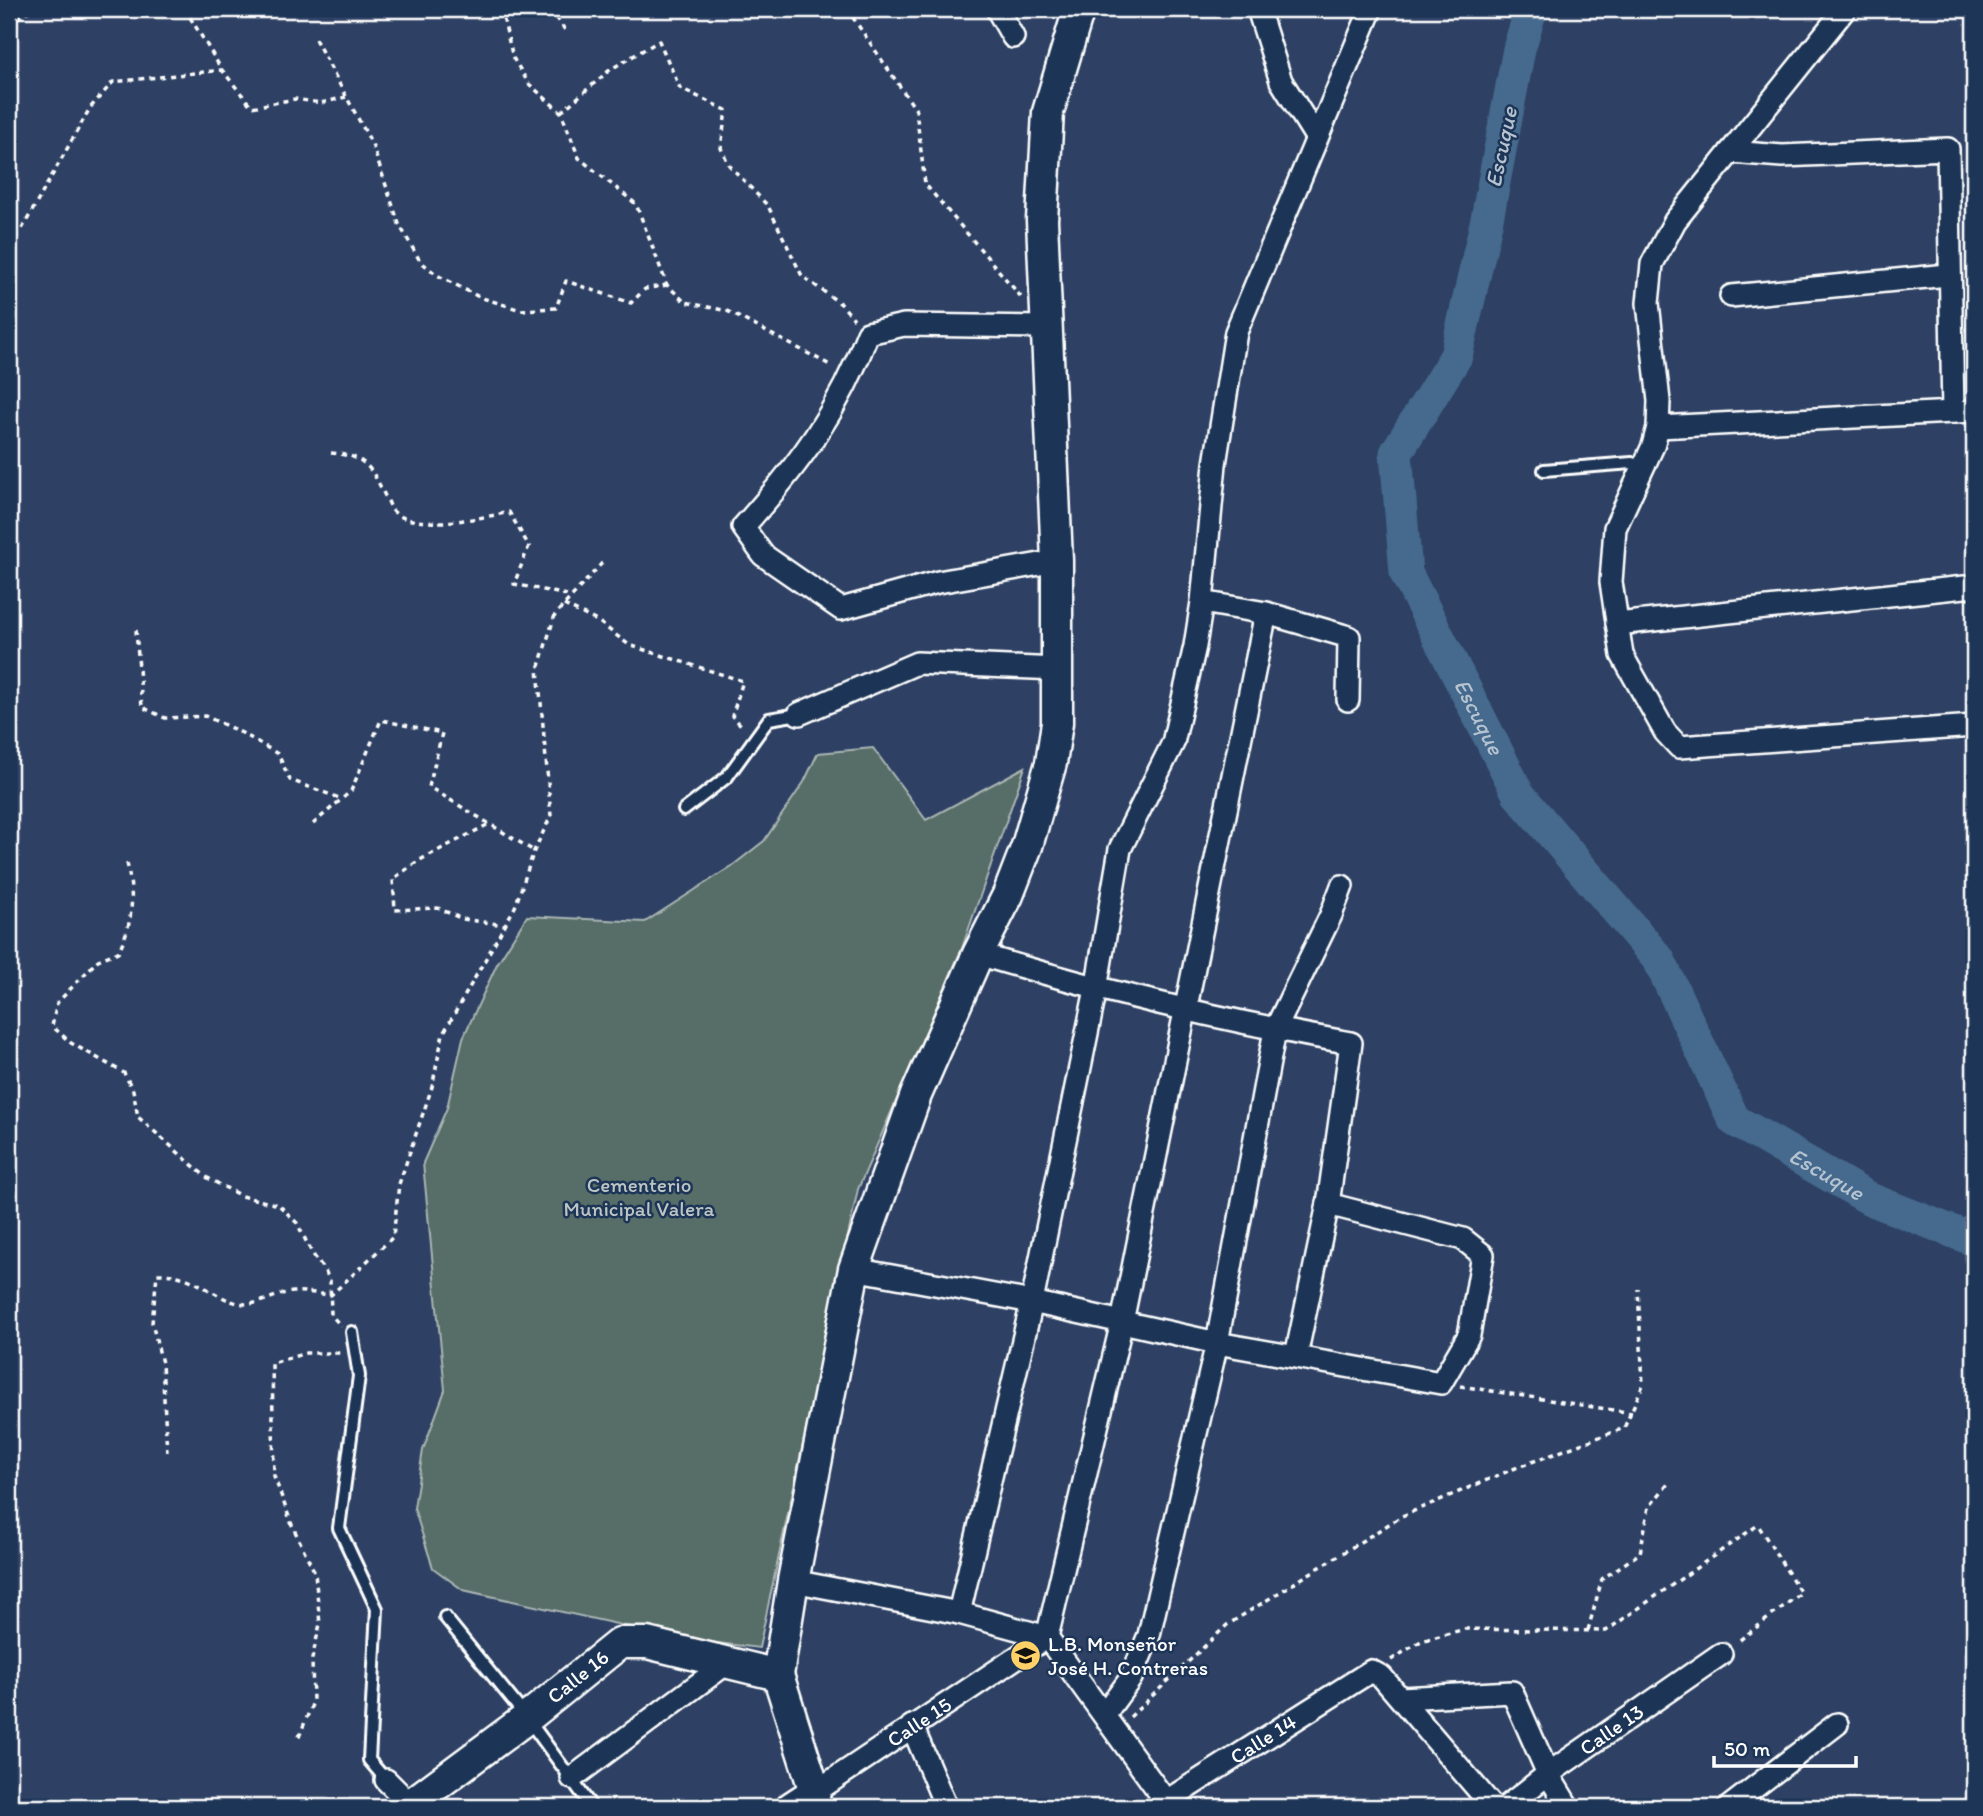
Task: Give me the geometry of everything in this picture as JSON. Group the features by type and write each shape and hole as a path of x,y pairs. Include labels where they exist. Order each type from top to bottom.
{"main road":[{"path":"810,1802 778,1675 793,1581 854,1269 916,1095 978,954 1008,895 1039,812 1057,723 1057,561 1042,219 1048,113 1079,9"},
{"name":"Calle 16","path":"411,1806 620,1643 637,1640 778,1675"}],"street":[{"path":"997,9 1013,37"},
{"path":"1258,9 1281,81 1316,137"},
{"path":"960,1613 1032,1302 1096,989 1120,849 1173,743 1202,602 1215,464 1236,332 1371,9"},
{"path":"1845,9 1675,221 1653,264 1648,303 1659,401 1658,427 1653,446 1615,528 1611,582 1622,655 1665,732 1679,747 1974,726"},
{"path":"1658,427 1964,411 1948,275 1948,149 1782,156 1730,152"},
{"path":"1731,296 1948,275"},
{"path":"1046,327 904,325 868,333 852,376 824,427 785,480 743,527 763,555 841,609 939,582 1057,561"},
{"path":"1618,624 1974,586"},
{"path":"1202,602 1266,613 1349,637 1348,700"},
{"path":"1047,1637 1122,1322 1266,613"},
{"path":"799,713 917,663 1058,669"},
{"path":"1110,1723 1149,1635 1217,1343 1275,1030 1331,915 1342,886"},
{"path":"978,954 1096,989 1184,1011 1351,1043 1328,1204 1296,1356"},
{"path":"854,1269 1032,1302 1217,1343 1441,1383 1469,1335 1483,1255 1463,1239 1328,1204"},
{"path":"793,1581 960,1613 1047,1637 1110,1723 1164,1805"},
{"name":"Calle 15","path":"810,1802 912,1726 1047,1637"},
{"name":"Calle 13","path":"1506,1807 1548,1774 1721,1654"},
{"path":"572,1778 727,1663"},
{"path":"1371,1671 1382,1676 1493,1807"},
{"name":"Calle 14","path":"1164,1805 1371,1671"},
{"path":"1401,1698 1511,1692 1548,1774 1567,1807"},
{"path":"1729,1807 1837,1724"},
{"path":"912,1726 946,1807"},
{"path":"386,1780 411,1806"}],"lane":[{"path":"1544,470 1632,463 1642,466"},
{"path":"684,810 727,777 769,719 799,713"},
{"path":"352,1332 359,1376 339,1528 377,1609 369,1760 386,1780"},
{"path":"445,1617 527,1718 591,1806"}],"path":[{"path":"9,23 32,9"},
{"path":"185,9 222,70 252,107 295,99 321,103 346,97"},
{"path":"501,9 513,58 529,84 561,112 579,158 636,204 667,285 685,302 727,311 852,376"},
{"path":"551,9 567,33"},
{"path":"847,9 916,110 925,184 1046,327"},
{"path":"314,39 372,144 398,224 420,261 437,275 479,297 522,310 556,308 566,281 631,303 645,289 667,285"},
{"path":"561,112 611,69 659,41 680,88 726,110 721,148 729,165 768,206 802,276 841,304 868,333"},
{"path":"22,229 90,108 113,82 222,70"},
{"path":"331,453 348,454 370,466 393,511 415,523 481,518 509,512 529,546 514,584 572,596"},
{"path":"167,1452 162,1363 152,1323 157,1275 172,1274 200,1282 230,1300 246,1305 292,1292 331,1295 393,1237 399,1184 432,1087 443,1034 515,907 534,852 551,816 538,668 555,615 603,562"},
{"path":"564,605 599,622 629,645 743,681 732,716 741,727 758,736"},
{"path":"136,631 142,707 165,718 205,716 242,733 278,754 290,780 342,799"},
{"path":"313,824 351,791 381,720 442,733 429,787 534,852"},
{"path":"487,825 418,861 393,879 395,910 438,908 462,919 505,925"},
{"path":"127,863 132,888 130,929 118,952 98,960 57,1003 52,1026 71,1043 124,1073 133,1090 138,1117 206,1177 241,1196 279,1205 298,1223 312,1253 330,1279 331,1315 336,1324 352,1332"},
{"path":"1110,1723 1227,1625 1402,1516 1513,1469 1624,1428 1643,1385 1638,1289"},
{"path":"299,1737 313,1702 312,1659 320,1624 315,1573 292,1525 274,1476 272,1363 306,1353 355,1353"},
{"path":"1441,1383 1632,1413"},
{"path":"1588,1631 1602,1579 1640,1553 1649,1507 1668,1484"},
{"path":"1371,1671 1421,1642 1465,1629 1606,1631 1758,1525 1801,1593 1721,1654"}],"green space":[{"name":"Cementerio Municipal Valera","path":"873,748 926,820 1025,767 962,948 858,1189 759,1648 685,1639 463,1590 433,1568 414,1508 423,1450 445,1390 423,1163 447,1108 463,1038 497,964 527,916 645,922 732,866 764,841 804,782 818,753"}],"waterway":[{"name":"Escuque","path":"1531,9 1519,49 1487,219 1456,356 1396,453 1406,573 1519,795 1659,960 1734,1120 1870,1199 1974,1240"}],"place":[{"name":"L.B. Monseñor José H. Contreras","path":"1025,1656"}]}
